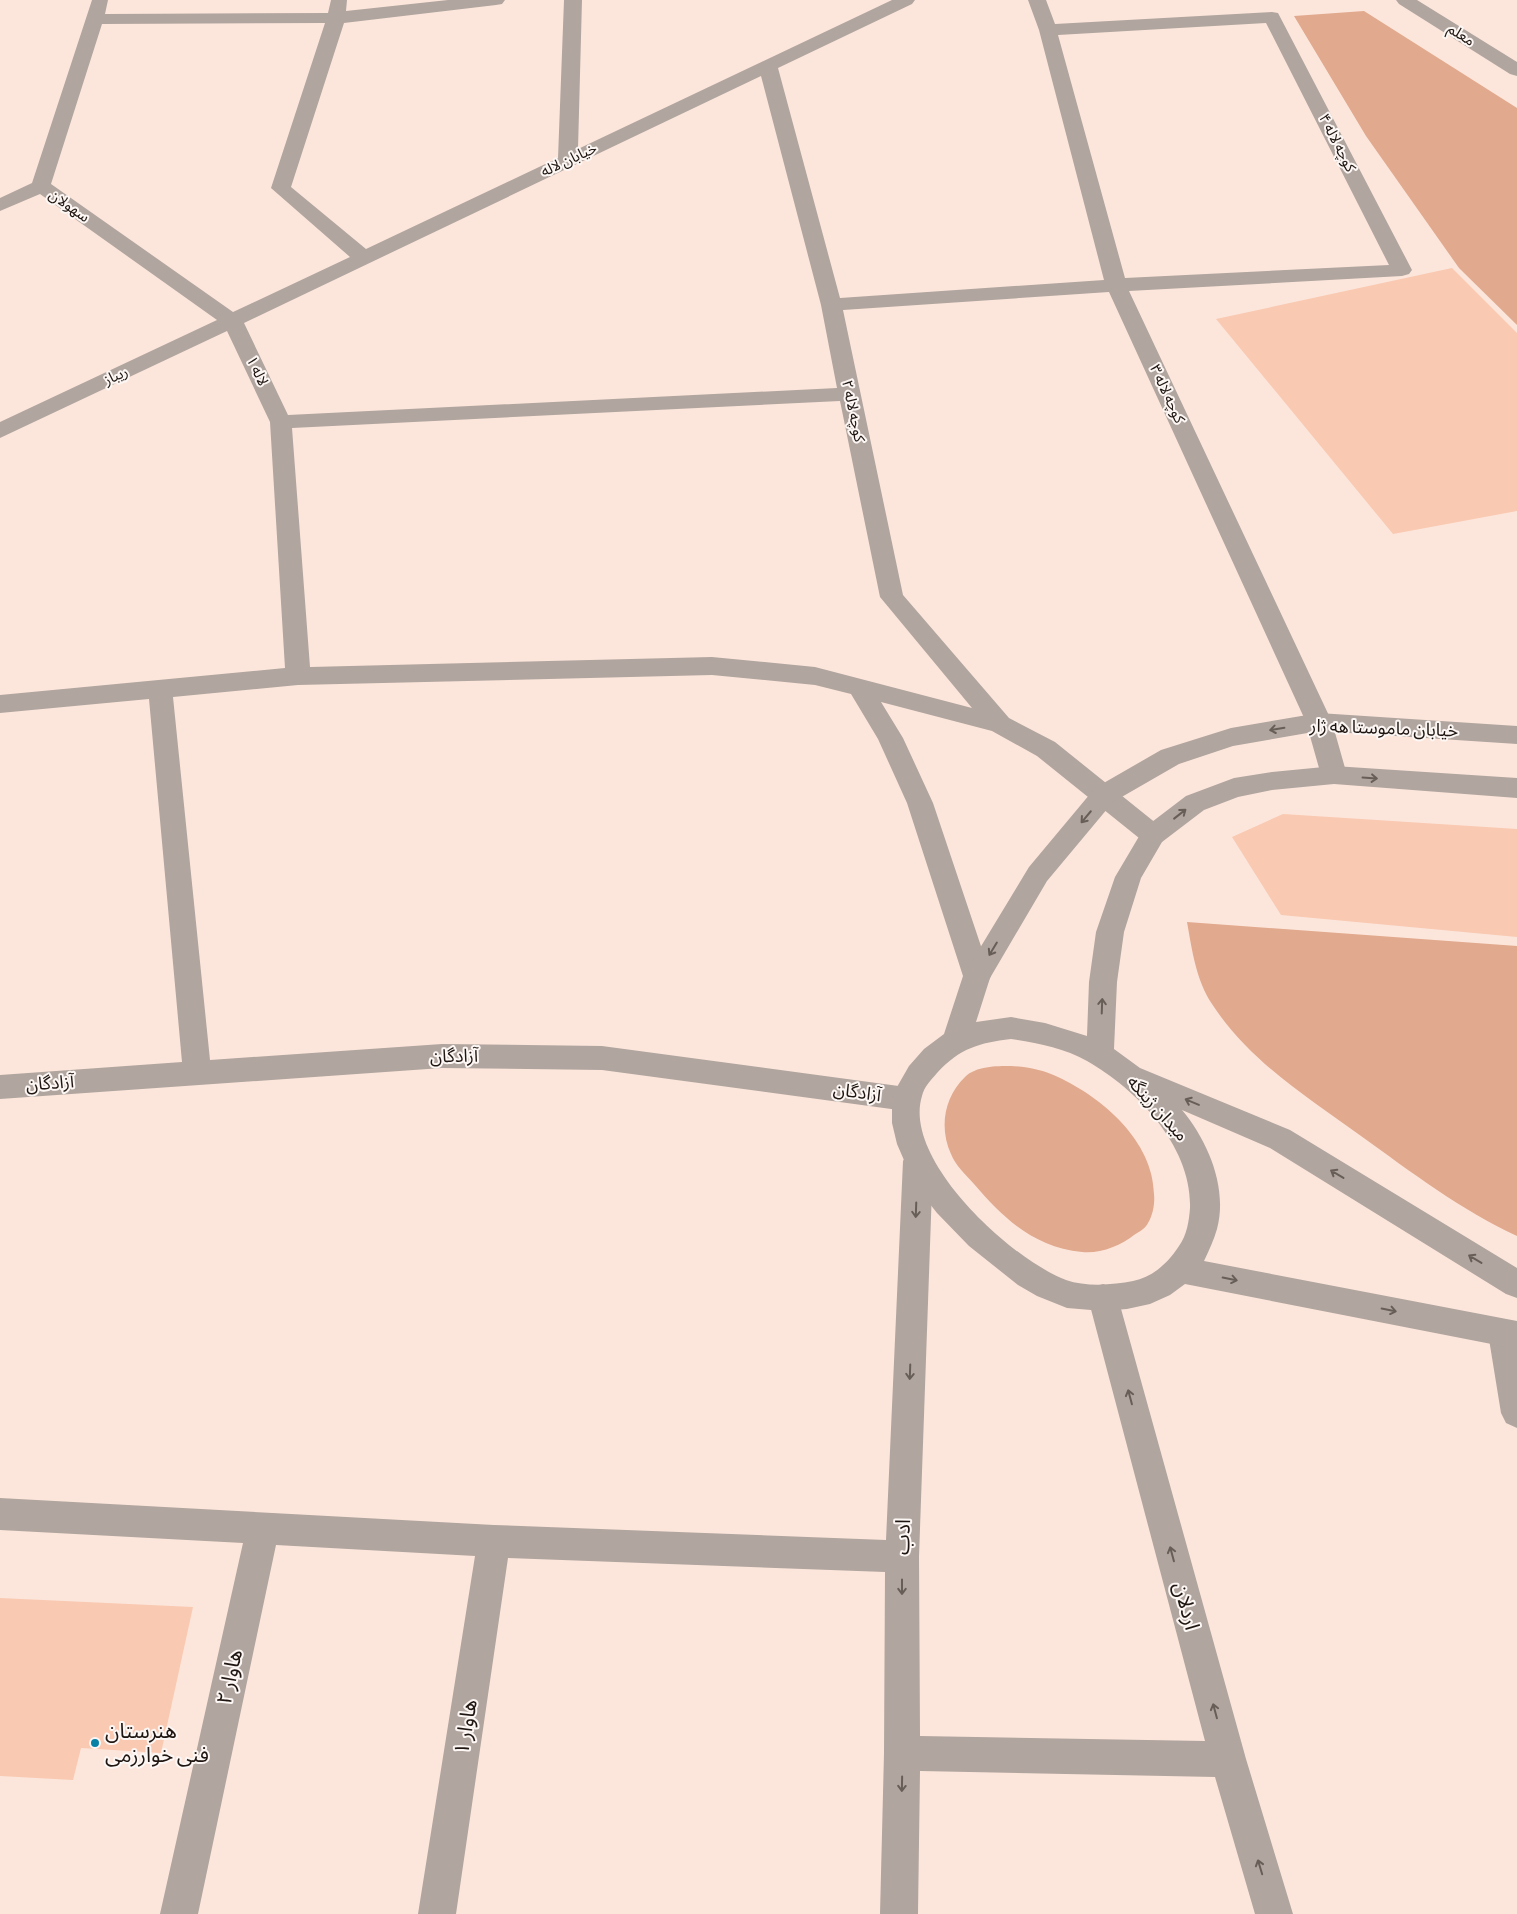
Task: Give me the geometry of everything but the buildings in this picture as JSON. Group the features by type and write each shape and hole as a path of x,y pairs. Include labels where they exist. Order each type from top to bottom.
{"street":[{"name":"سهولان","path":"101,0 41,186 232,321"},
{"path":"95,19 338,9 496,0"},
{"path":"568,161 573,0"},
{"name":"خیابان لاله","path":"232,321 906,0"},
{"name":"کوچه لاله ۳","path":"1037,0 1048,30 1116,285 1318,722 1334,775"},
{"name":"معلم","path":"1405,0 1517,70"},
{"path":"338,9 281,188 364,258"},
{"name":"کوچه لاله ۴","path":"1048,30 1272,17 1402,270 1116,285"},
{"name":"کوچه لاله ۲","path":"768,66 831,305 892,597 1000,724"},
{"path":"0,205 41,186"},
{"path":"831,305 1116,285"},
{"name":"لاله ۱","path":"232,321 281,422"},
{"name":"ریباز","path":"0,431 232,321"},
{"path":"298,676 281,422 850,394"},
{"path":"0,704 298,676 712,666 815,676 1000,724 1046,749 1153,835"},
{"path":"860,688 890,738 920,803 977,976"},
{"path":"160,689 197,1074"},
{"name":"خیابان ماموستا هه ژار","path":"956,1040 977,976 1038,874 1104,795 1170,757 1231,736 1318,722 1517,735"},
{"path":"1100,1055 1103,982 1110,932 1128,877 1153,835 1195,803 1234,788 1272,781 1334,775 1517,788"},
{"name":"میدان ژینگه","path":"1011,1028 1064,1038 1100,1055 1127,1074 1171,1119 1191,1147 1204,1185 1205,1217 1195,1249 1182,1270 1160,1286 1135,1296 1103,1298 1068,1294 1038,1281 1010,1262 956,1214 936,1189 918,1161 910,1140 906,1099 919,1075 933,1058 956,1040 987,1030 1011,1028"},
{"name":"آزادگان","path":"0,1087 442,1056 602,1058 906,1099"},
{"path":"1127,1074 1280,1139 1517,1284"},
{"name":"ادب","path":"899,1914 902,1753 902,1556 918,1161"},
{"path":"1182,1270 1511,1334 1517,1413"},
{"name":"اردلان","path":"1103,1298 1228,1759 1274,1914"},
{"path":"0,1514 494,1541 902,1556"},
{"name":"هاوار ۲","path":"179,1914 263,1528"},
{"name":"هاوار ۱","path":"437,1914 494,1541"},
{"path":"902,1753 1228,1759"}],"shaded area":[{"path":"1364,11 1517,108 1517,325 1459,268 1366,136 1294,16"},
{"path":"1187,922 1517,946 1517,1236 1496,1226 1418,1177 1300,1092 1261,1061 1227,1024 1207,995 1195,964"},
{"path":"1011,1066 1047,1072 1075,1086 1108,1109 1135,1139 1145,1156 1151,1175 1154,1198 1150,1220 1142,1230 1116,1246 1095,1252 1082,1252 1049,1244 1035,1238 1009,1220 985,1197 958,1166 951,1154 945,1134 946,1113 952,1094 970,1073 986,1067"}],"place":[{"name":"هنرستان فنی خوارزمی","path":"95,1743"}]}
